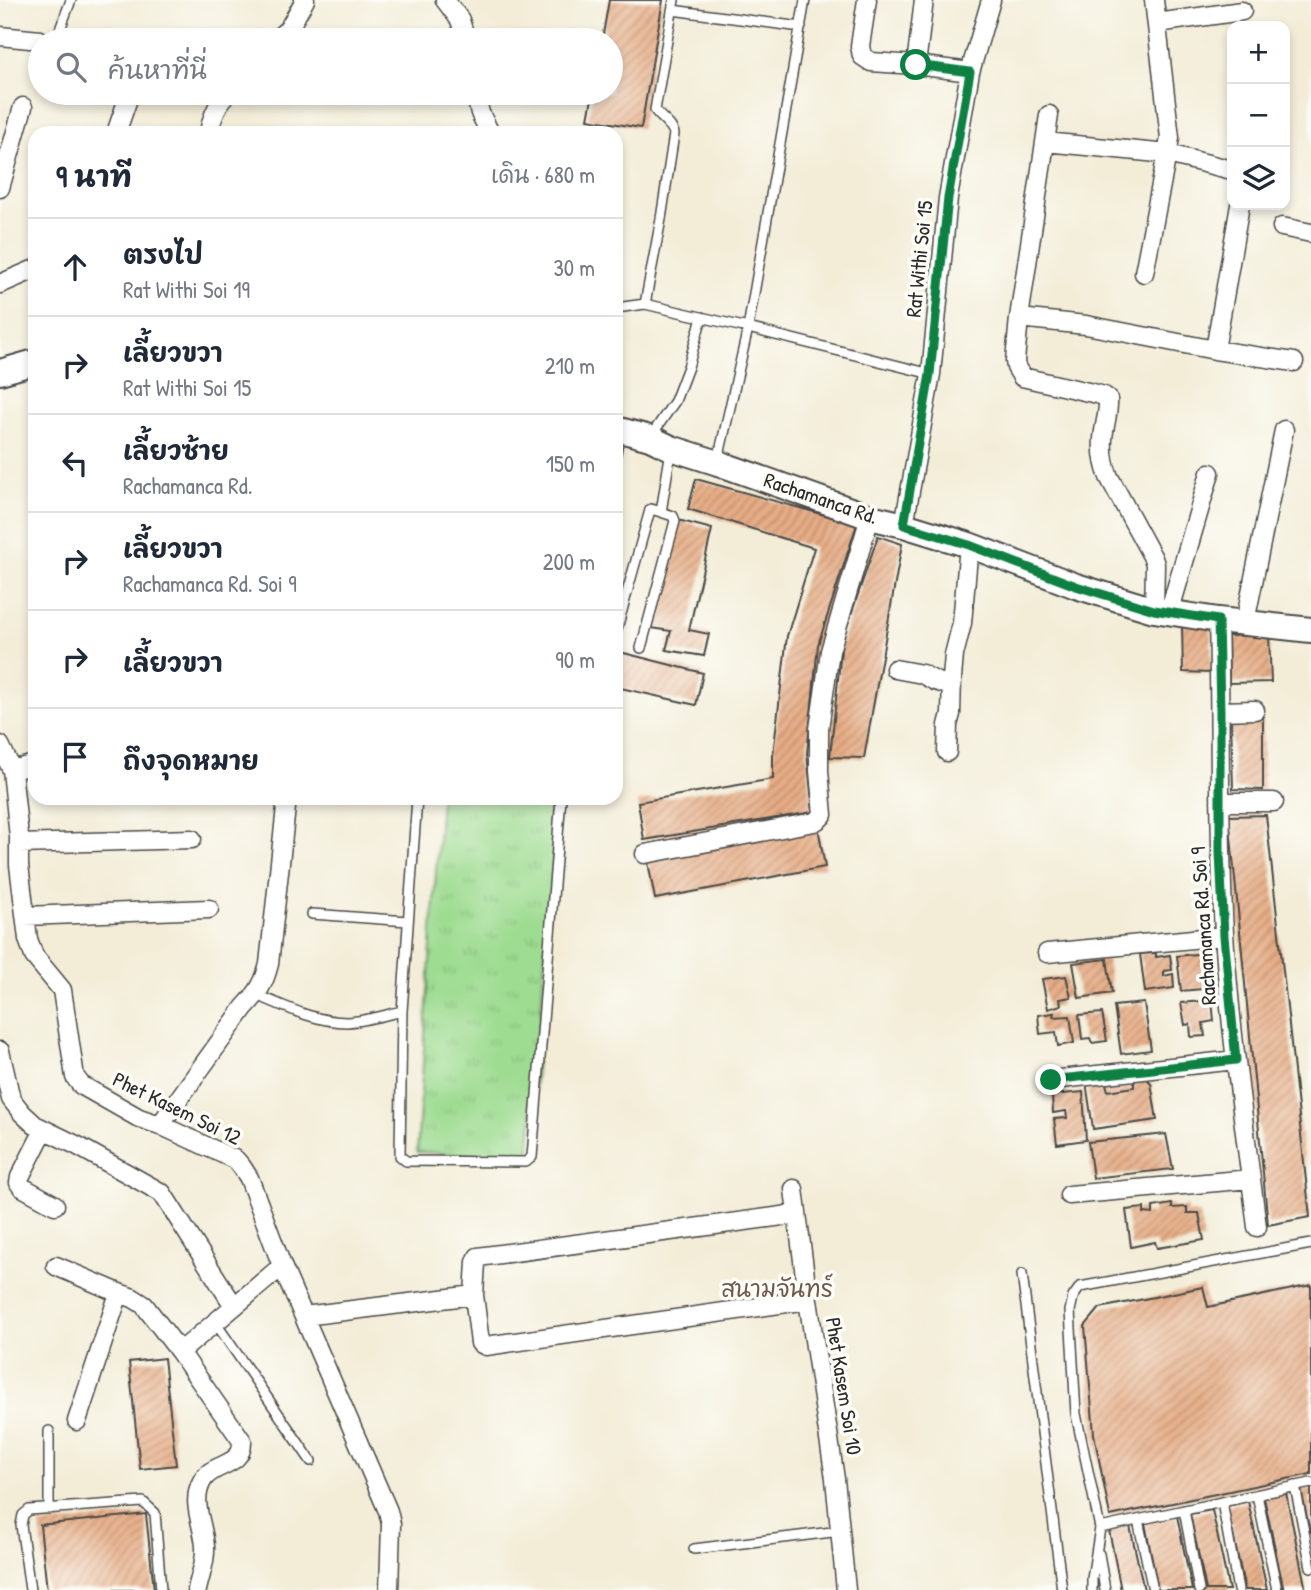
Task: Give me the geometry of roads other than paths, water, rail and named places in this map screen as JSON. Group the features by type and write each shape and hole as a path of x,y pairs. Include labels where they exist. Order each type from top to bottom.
{"street":[{"path":"289,28 305,0"},
{"path":"445,0 460,20 462,28"},
{"path":"867,0 860,46 862,56 871,62 970,72"},
{"path":"916,65 924,0"},
{"name":"Rat Withi Soi 15","path":"904,525 930,374 948,198 970,72 991,0"},
{"path":"1144,273 1170,138 1154,0"},
{"path":"1157,23 1242,11"},
{"path":"0,36 28,39"},
{"path":"118,126 126,105"},
{"path":"211,126 218,105"},
{"path":"478,105 486,126"},
{"path":"0,188 23,107"},
{"path":"1049,115 1015,361 1022,377 1097,394 1108,400 1103,439 1104,464 1155,564 1161,612"},
{"path":"1045,142 1168,154 1227,169"},
{"path":"1215,350 1239,210"},
{"path":"1282,228 1311,233"},
{"path":"0,284 28,273"},
{"path":"1019,318 1086,325 1294,362"},
{"path":"0,372 28,364"},
{"path":"1245,622 1284,430"},
{"name":"Rachamanca Rd.","path":"623,439 660,443 870,517 969,545 1076,586 1161,612 1311,631"},
{"path":"1161,612 1210,473"},
{"path":"645,854 814,822 822,815 819,729 830,651 870,517"},
{"path":"947,752 954,655 962,623 969,545"},
{"name":"Rachamanca Rd. Soi 9","path":"1218,620 1220,853 1224,936 1257,1227"},
{"path":"895,669 922,674 951,686"},
{"path":"1220,711 1255,710"},
{"name":"Phet Kasem Soi 12","path":"0,745 12,770 28,939 34,956 62,990 75,1077 81,1085 138,1118 160,1125 236,1160 249,1178 282,1266 388,1511 391,1524 389,1590"},
{"path":"12,770 28,766"},
{"path":"1220,802 1273,802"},
{"path":"160,1125 264,982 269,964 286,805"},
{"path":"19,844 192,839"},
{"path":"25,916 209,909"},
{"path":"1047,953 1224,936"},
{"path":"0,1051 11,1100 22,1113 35,1125 162,1193 234,1306"},
{"path":"1051,1080 1236,1060"},
{"path":"44,1130 19,1183 22,1188 55,1205"},
{"path":"1069,1195 1251,1179"},
{"name":"Phet Kasem Soi 10","path":"794,1189 835,1479 846,1590"},
{"path":"797,1214 478,1257 474,1295 480,1343 486,1346 808,1300"},
{"path":"56,1266 133,1298 144,1306 180,1352 242,1441 242,1451 238,1457 204,1478 200,1486 197,1507 205,1542 205,1558 197,1590"},
{"path":"180,1352 282,1266"},
{"path":"78,1421 119,1293"},
{"path":"303,1316 474,1295"}],"lane":[{"path":"60,28 71,0"},
{"path":"718,463 748,328 805,0"},
{"path":"645,304 674,134 674,130 655,110 673,5 801,27"},
{"path":"623,307 645,304 930,374"},
{"path":"661,512 660,443 688,367 702,317"},
{"path":"623,607 650,510 673,516 675,521 641,648"},
{"path":"416,805 402,1011 400,1156 406,1161 512,1162 526,1162 532,1157 560,805"},
{"path":"312,914 408,921"},
{"path":"257,995 294,1011 327,1020 349,1022 402,1011"},
{"path":"1092,1590 1101,1528 1076,1414 1070,1311 1073,1297 1080,1287 1311,1244"},
{"path":"1023,1274 1062,1590"},
{"path":"215,1322 311,1461"},
{"path":"49,1431 49,1509"},
{"path":"1101,1528 1311,1483"},
{"path":"1295,1486 1311,1567"},
{"path":"1257,1494 1277,1590"},
{"path":"1222,1502 1238,1590"},
{"path":"30,1590 21,1525 23,1515 29,1510 144,1503 155,1513 161,1590"},
{"path":"1184,1510 1199,1590"},
{"path":"1138,1520 1153,1590"},
{"path":"694,1549 840,1531"},
{"path":"1097,1547 1105,1590"}],"district":[{"name":"สนามจันทร์","path":"777,1288"}]}
